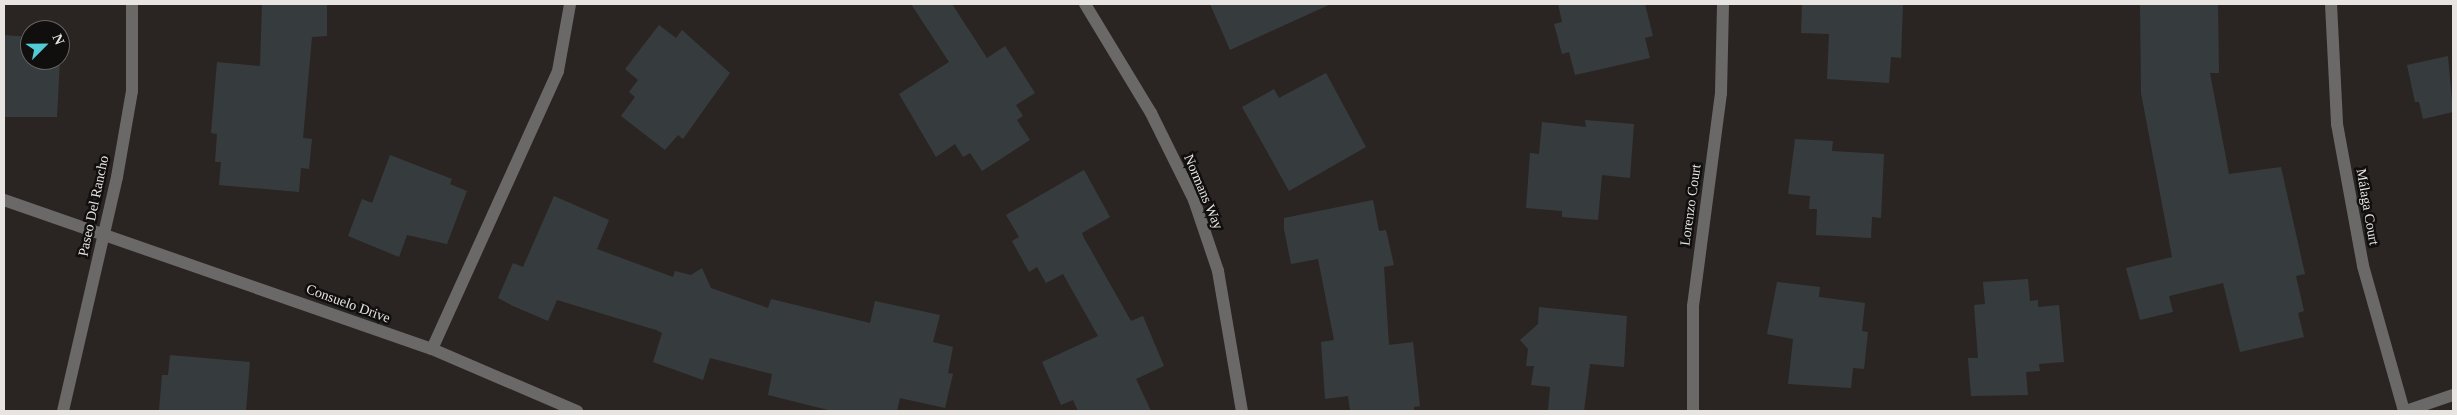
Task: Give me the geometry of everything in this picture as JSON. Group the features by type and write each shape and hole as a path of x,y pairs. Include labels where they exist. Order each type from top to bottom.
{"street":[{"name":"Paseo Del Rancho","path":"63,411 84,308 106,233 132,91 132,4"},
{"path":"432,350 558,71 570,4"},
{"name":"Normans Way","path":"1085,4 1151,113 1194,200 1218,271 1242,411"},
{"name":"Lorenzo Court","path":"1693,411 1692,306 1721,93 1723,4"},
{"name":"Málaga Court","path":"2331,4 2339,133 2363,266 2404,411"},
{"name":"Consuelo Drive","path":"4,200 106,233 432,350 577,411"},
{"path":"2404,411 2453,395"}],"building":[{"path":"262,4 327,4 327,36 312,37 303,138 312,139 309,169 301,168 299,192 219,185 221,162 215,162 217,134 211,133 217,62 260,66"},
{"path":"911,4 952,4 987,58 1005,46 1035,93 1016,105 1023,116 1017,120 1030,140 982,171 970,153 963,157 955,144 936,157 899,94 949,62"},
{"path":"1210,4 1331,4 1230,50"},
{"path":"1558,4 1645,4 1653,36 1645,38 1650,58 1575,75 1569,52 1562,54 1554,24 1562,22"},
{"path":"1802,4 1903,5 1901,58 1891,57 1889,83 1827,79 1829,34 1801,33"},
{"path":"2140,4 2218,4 2219,73 2210,73 2229,174 2281,167 2305,274 2296,276 2304,311 2298,313 2304,337 2240,352 2223,283 2169,296 2173,312 2140,320 2126,268 2172,257 2141,93"},
{"path":"659,25 676,38 682,30 730,73 683,139 678,135 665,150 621,116 635,97 629,92 638,80 625,69"},
{"path":"4,35 20,36 20,70 59,70 57,117 4,117"},
{"path":"2448,56 2453,112 2423,119 2419,102 2415,102 2407,65"},
{"path":"1326,73 1366,147 1289,191 1242,107 1274,89 1279,98"},
{"path":"1585,120 1634,124 1630,178 1602,175 1598,220 1562,217 1562,211 1526,208 1530,153 1539,154 1542,122 1586,127"},
{"path":"1795,139 1833,141 1832,151 1884,154 1881,218 1872,217 1871,238 1816,235 1817,209 1809,209 1810,196 1788,194"},
{"path":"390,155 452,179 450,184 467,191 447,244 407,235 399,257 348,236 362,199 372,203"},
{"path":"1084,170 1110,217 1082,233 1084,238 1131,321 1143,316 1164,366 1136,379 1151,411 1078,411 1073,400 1061,405 1042,362 1098,336 1063,274 1046,283 1037,267 1029,272 1012,241 1019,237 1006,215"},
{"path":"554,196 609,220 597,249 673,277 675,271 691,275 702,268 711,288 768,308 771,299 870,323 875,301 940,315 933,342 953,347 948,373 953,374 945,408 900,398 897,411 832,411 768,395 772,374 710,358 703,380 653,362 662,333 656,330 557,300 548,321 498,298 513,263 523,267"},
{"path":"1373,200 1379,231 1386,230 1394,265 1384,267 1389,345 1413,342 1420,406 1414,407 1414,411 1350,411 1348,396 1325,399 1321,342 1334,340 1318,259 1291,264 1284,229 1284,218"},
{"path":"2028,279 2030,301 2038,300 2038,307 2059,305 2064,362 2039,364 2040,371 2026,372 2028,395 1971,396 1968,358 1978,358 1974,305 1985,304 1983,282"},
{"path":"1777,282 1820,287 1819,297 1865,303 1862,331 1868,332 1864,369 1853,368 1851,388 1788,384 1793,339 1767,334"},
{"path":"1539,307 1627,316 1624,367 1590,364 1584,411 1548,411 1550,387 1531,385 1534,366 1526,366 1528,349 1520,340 1538,324"},
{"path":"170,355 250,362 246,411 159,411 162,375 168,375"}]}
